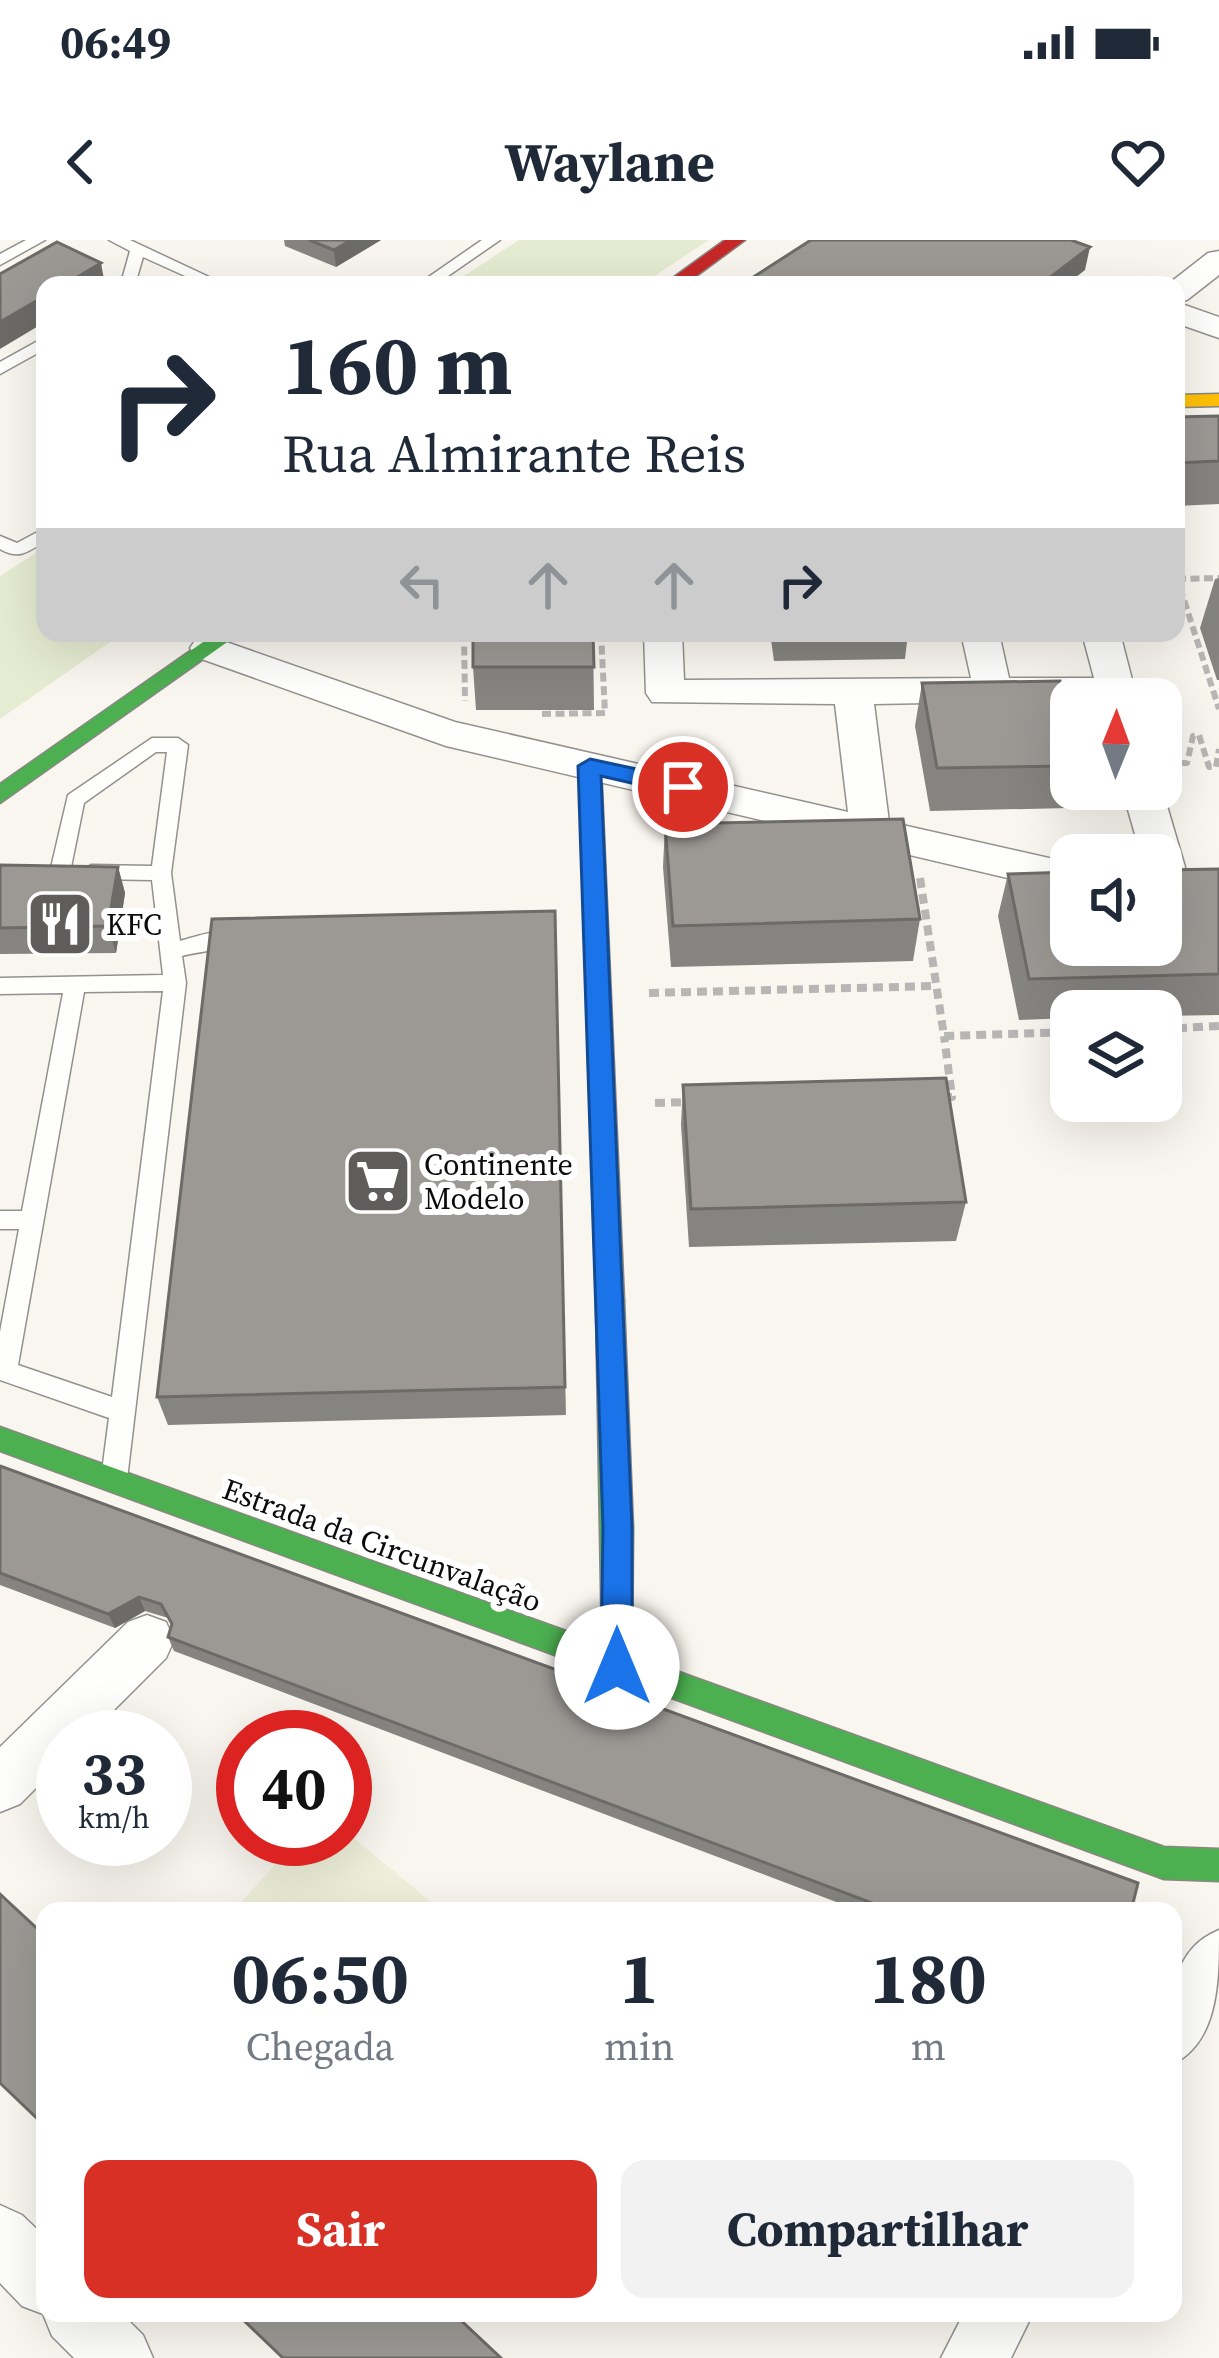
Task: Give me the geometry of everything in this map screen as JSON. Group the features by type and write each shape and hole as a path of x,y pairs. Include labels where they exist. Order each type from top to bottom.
{"street":[{"path":"690,276 747,248"},
{"path":"724,276 747,248"},
{"path":"1185,286 1219,260"},
{"path":"1185,315 1219,328"},
{"path":"1185,401 1219,400"},
{"path":"0,795 218,642"},
{"path":"221,642 446,733 1050,873"},
{"path":"663,642 665,693 1050,693"},
{"path":"982,642 993,692"},
{"path":"1103,642 1113,678"},
{"path":"853,693 870,829"},
{"path":"590,766 585,931 600,994 618,1528 617,1667"},
{"name":"Estrada da Circunvalação","path":"0,1439 113,1481 225,1542 617,1667 1164,1863 1219,1865"},
{"path":"0,1739 130,1634 0,1785"},
{"path":"1182,2019 1219,1959"},
{"path":"0,2237 36,2274"},
{"path":"84,2322 120,2358"},
{"path":"974,2358 996,2322"}],"lane":[{"path":"0,260 37,240"},
{"path":"117,240 198,276"},
{"path":"438,276 492,240"},
{"path":"131,276 138,249"},
{"path":"0,370 36,348"},
{"path":"6,551 36,537"},
{"path":"113,1481 175,983 161,873 178,745 152,745 75,800 48,872 161,873"},
{"path":"0,815 47,762"},
{"path":"171,952 214,939 260,938"},
{"path":"0,986 175,983"},
{"path":"75,985 3,1370 121,1411"},
{"path":"0,1220 33,1220"}],"path":[{"path":"1185,578 1219,578"},
{"path":"1185,605 1219,709"},
{"path":"520,714 605,713 601,642"},
{"path":"1182,763 1187,763 1193,736 1199,735 1209,767 1216,767 1219,749"},
{"path":"915,841 952,1097 929,1097"},
{"path":"600,994 935,986"},
{"path":"1182,1028 1219,1027"},
{"path":"944,1036 1050,1033"},
{"path":"603,1104 696,1102"}],"green space":[{"path":"519,240 709,240 655,276 464,276"},
{"path":"36,553 36,642 110,642 0,719 0,576"},
{"path":"372,1853 431,1902 241,1902 274,1866 372,1866"}],"building":[{"path":"309,240 351,240 334,250"},
{"path":"811,240 1071,240 1090,247 1052,276 755,276"},
{"path":"57,242 101,263 79,276 36,276 36,301 0,322 0,274"},
{"path":"1219,416 1219,461 1185,463 1185,417"},
{"path":"473,642 593,642 594,667 473,667"},
{"path":"1050,681 1050,766 937,768 922,683"},
{"path":"903,819 920,919 673,926 665,824"},
{"path":"0,865 118,867 108,926 0,928"},
{"path":"1219,869 1219,974 1029,979 1008,874 1050,873 1050,966 1182,966 1182,870"},
{"name":"Continente Modelo","path":"555,911 565,1387 157,1397 212,919"},
{"path":"946,1078 966,1202 691,1209 683,1085"},
{"path":"0,1466 1138,1883 1133,1902 869,1902 372,1714 372,1710 361,1710 168,1637 172,1624 161,1604 139,1597 108,1614 0,1573"},
{"path":"0,1894 36,1928 36,2117 0,2083"},
{"path":"245,2322 463,2322 501,2358 283,2358"}],"traffic: fast":[{"path":"0,795 217,642"},
{"path":"610,1301 618,1528 617,1667"},
{"path":"0,1439 1164,1863 1219,1865"}],"traffic: slow":[{"path":"1185,401 1219,400"},
{"path":"590,766 610,1301"}],"traffic: jam":[{"path":"685,276 736,240"}],"place":[{"name":"KFC","path":"60,924"},
{"name":"Continente Modelo","path":"378,1181"}],"route":[{"path":"617,1667 618,1528 590,766 683,787"}]}
